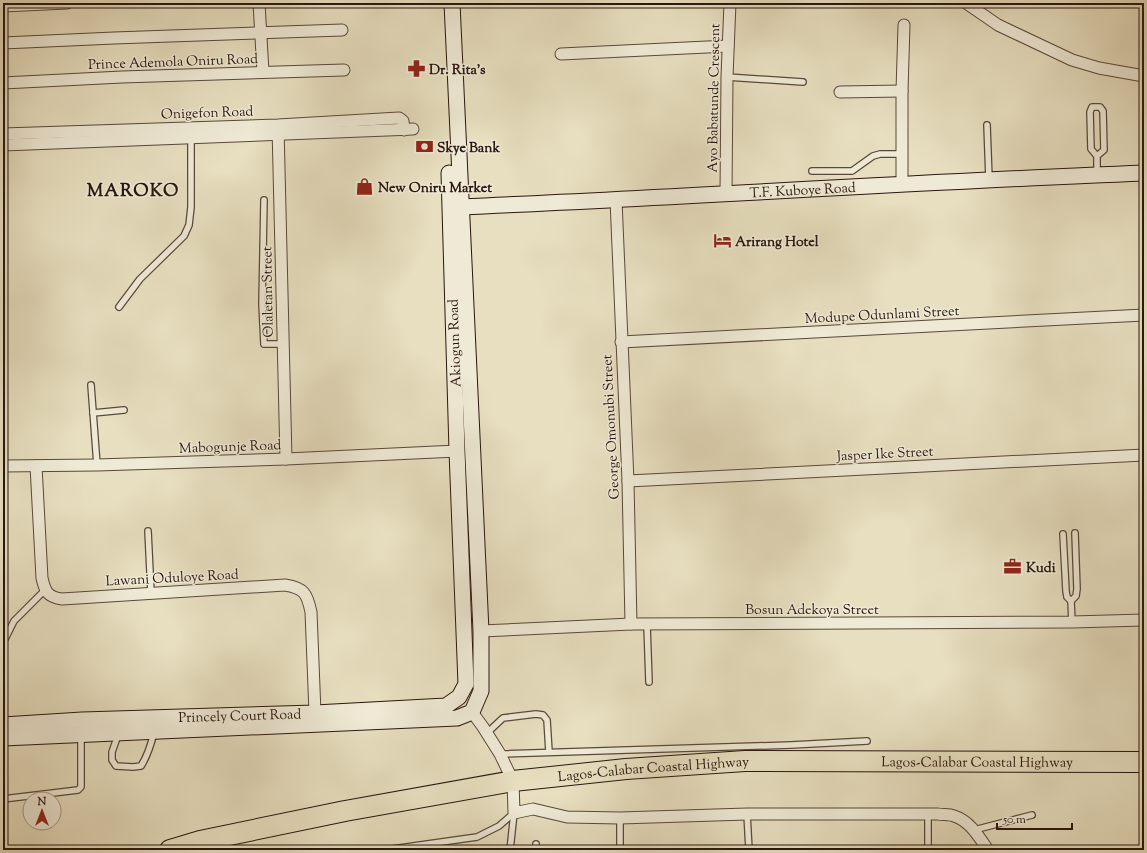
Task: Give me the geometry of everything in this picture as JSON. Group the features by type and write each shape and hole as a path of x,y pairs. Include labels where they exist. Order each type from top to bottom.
{"highway":[{"name":"Lagos-Calabar Coastal Highway","path":"170,850 200,842 345,811 513,781 626,769 745,761 1144,762"}],"street":[{"path":"3,6 67,3"},
{"path":"259,3 263,72"},
{"name":"Akiogun Road","path":"442,3 448,136 457,451 466,684"},
{"path":"3,738 457,718 472,712 481,691 481,630 452,3"},
{"name":"Ayo Babatunde Crescent","path":"726,194 727,77 730,3"},
{"path":"966,3 998,24 1072,60 1099,68 1144,76"},
{"path":"902,184 904,25"},
{"path":"3,43 342,30"},
{"path":"561,54 728,46"},
{"name":"Prince Ademola Oniru Road","path":"3,83 344,70"},
{"path":"840,92 902,91"},
{"name":"Onigefon Road","path":"3,144 191,137 399,118 403,120 408,130"},
{"name":"Onigefon Road","path":"3,134 278,129"},
{"name":"Olaletan Street","path":"278,129 286,459"},
{"name":"T.F. Kuboye Road","path":"461,207 1144,173"},
{"name":"George Omonubi Street","path":"616,200 628,481 631,624"},
{"name":"Modupe Odunlami Street","path":"621,342 1144,315"},
{"name":"Mabogunje Road","path":"3,466 97,465 286,459 457,451"},
{"name":"Jasper Ike Street","path":"628,481 1144,455"},
{"path":"36,466 42,578 45,590"},
{"name":"Lawani Oduloye Road","path":"45,590 53,598 62,599 285,585 296,587 304,592 309,600 311,612 315,713"},
{"name":"Bosun Adekoya Street","path":"481,630 631,624 1072,622 1144,620"},
{"name":"Princely Court Road","path":"3,725 82,720 315,713 446,706 459,698 466,684"},
{"path":"472,712 500,754 513,781 514,813 533,809 567,817 620,818 747,814 928,814 954,816 965,821 974,830 988,850"}],"lane":[{"path":"727,77 803,82"},
{"path":"1097,156 1104,150 1103,111 1100,107 1092,107 1090,112 1091,149 1097,156 1097,175"},
{"path":"987,125 989,180"},
{"path":"119,307 140,279 184,236 189,225 191,207 191,137"},
{"path":"812,171 852,170 873,156 902,154"},
{"path":"264,200 262,304 264,344 283,344"},
{"path":"90,385 97,465"},
{"path":"92,413 124,410"},
{"path":"148,531 151,593"},
{"path":"1070,601 1076,596 1077,589 1075,533"},
{"path":"1063,534 1066,590 1070,601 1072,622"},
{"path":"1064,565 1076,565"},
{"path":"3,643 14,621 45,590"},
{"path":"647,625 649,682"},
{"path":"487,733 502,718 536,714 543,715 547,720 549,752"},
{"path":"119,733 112,752 112,760 116,766 133,767 141,766 147,757 154,732"},
{"path":"3,798 78,790 81,787 81,734"},
{"path":"500,754 791,745 867,741"},
{"path":"385,850 477,838 499,826 514,813"},
{"path":"510,850 514,813"},
{"path":"747,814 749,850"},
{"path":"928,814 928,850"},
{"path":"974,830 1032,815"},
{"path":"620,818 620,850"},
{"path":"1053,849 1099,850"}],"place":[{"name":"Dr. Rita's","path":"416,69"},
{"name":"Skye Bank","path":"424,147"},
{"name":"New Oniru Market","path":"365,187"},
{"name":"Arirang Hotel","path":"722,241"},
{"name":"Kudi","path":"1013,567"}],"district":[{"name":"MAROKO","path":"133,190"}]}
